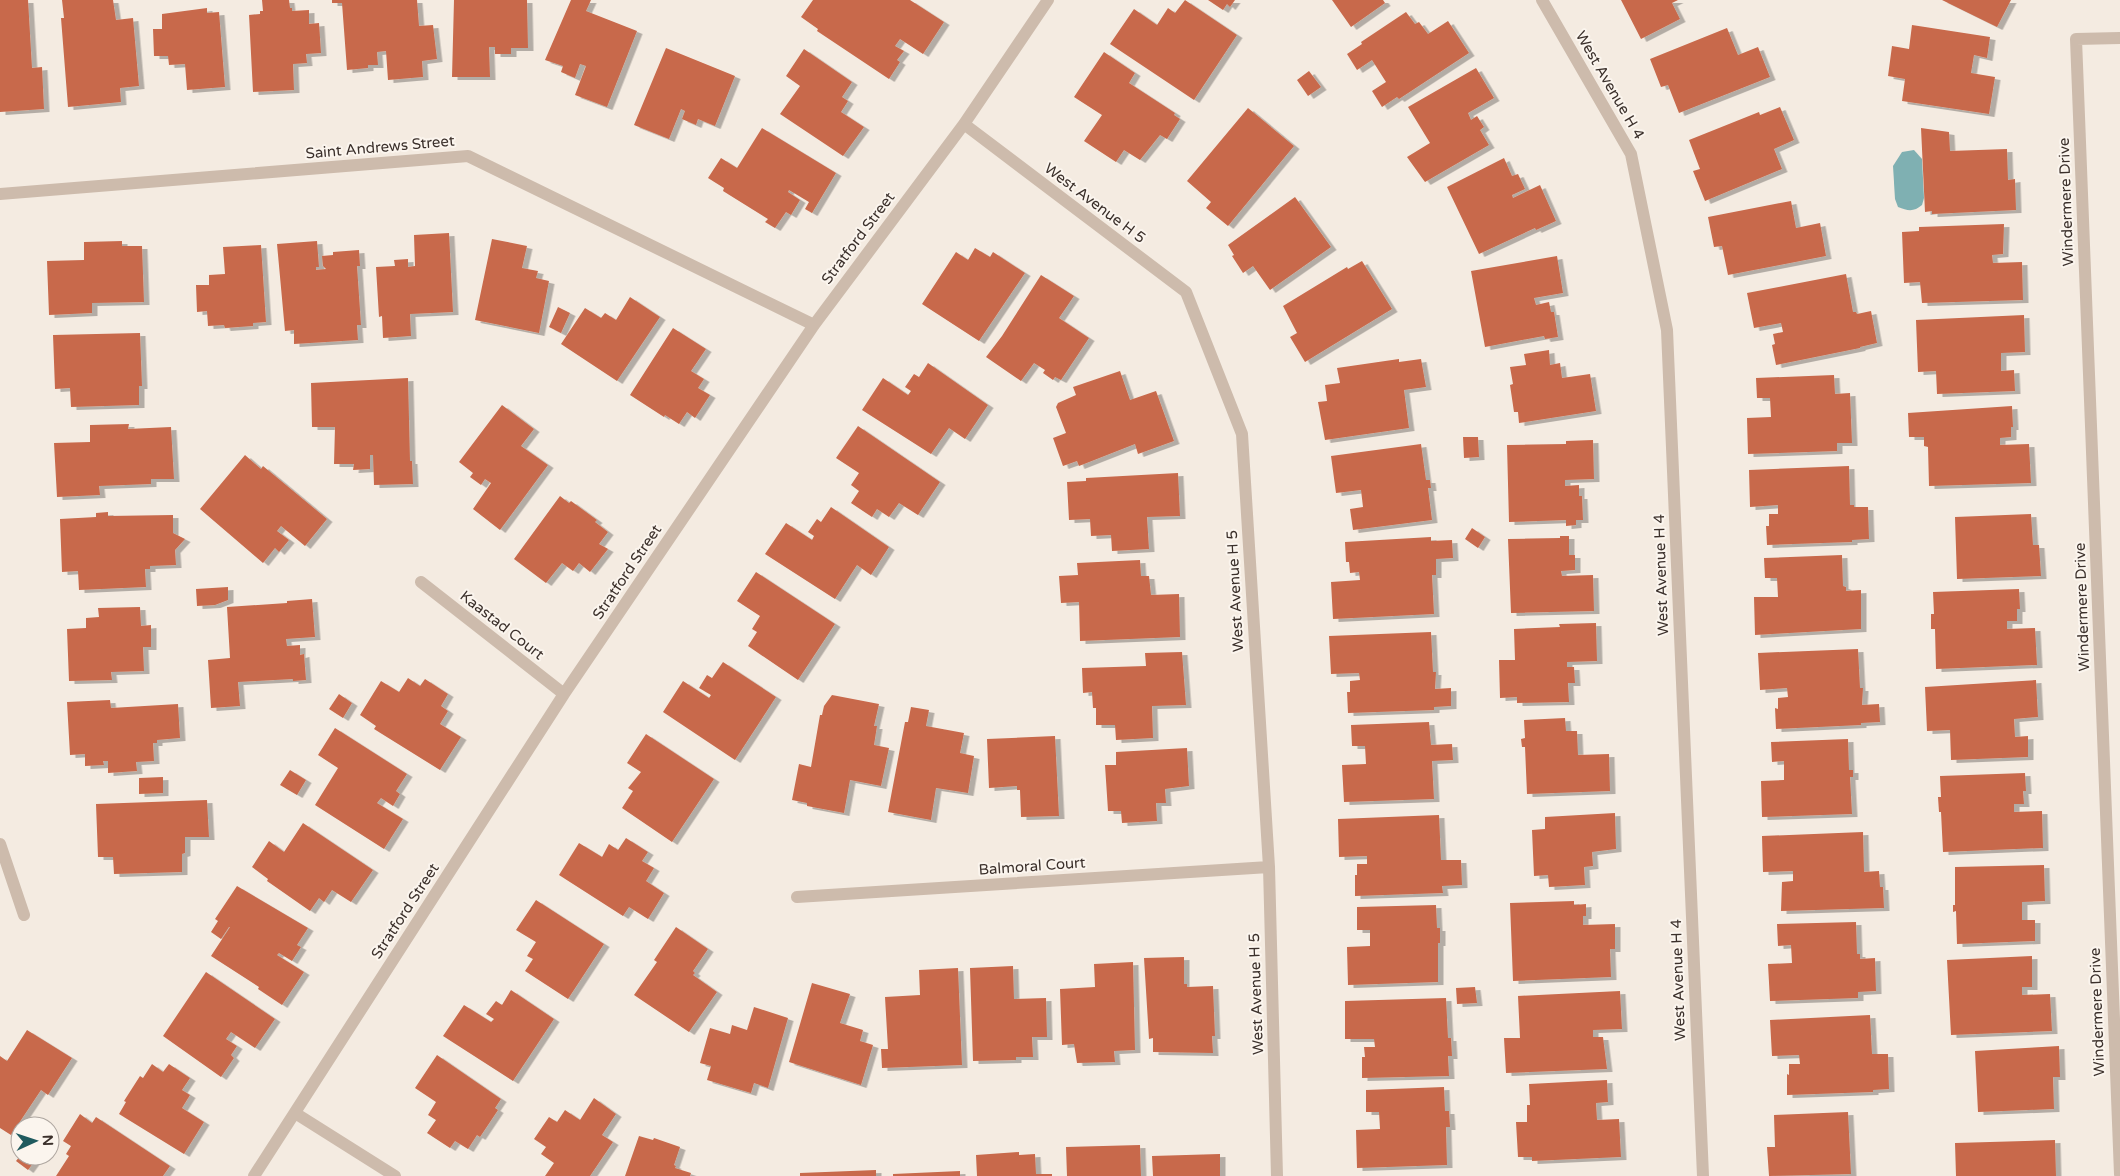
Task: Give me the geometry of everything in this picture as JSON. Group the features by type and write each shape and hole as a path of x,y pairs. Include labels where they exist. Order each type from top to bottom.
{"street":[{"name":"Stratford Street","path":"254,1176 564,694 814,325 964,124 1048,0"},
{"name":"West Avenue H 4","path":"1542,0 1631,154 1667,330 1703,1176"},
{"name":"Windermere Drive","path":"2120,38 2076,39 2120,1174"},
{"name":"West Avenue H 5","path":"964,124 1186,292 1242,434 1268,867 1277,1176"},
{"name":"Saint Andrews Street","path":"0,194 468,156 814,325"},
{"name":"Kaastad Court","path":"421,582 564,694"},
{"path":"0,844 24,915"},
{"name":"Balmoral Court","path":"797,897 1268,867"},
{"path":"295,1113 395,1176"}],"water":[{"path":"1914,150 1922,159 1924,198 1922,205 1914,210 1908,210 1898,207 1895,199 1893,166 1902,152"}],"building":[{"path":"0,0 28,0 32,68 42,67 44,109 0,112"},
{"path":"62,0 113,0 116,20 133,18 139,86 120,88 121,102 68,107 61,18 64,18"},
{"path":"262,0 289,0 292,11 309,10 309,24 319,23 321,53 306,54 307,63 293,64 294,90 253,92 249,15 260,14 260,11 263,11"},
{"path":"332,0 417,0 419,26 433,25 437,59 422,61 423,77 388,80 386,51 377,52 378,65 368,65 368,68 347,70 342,3 332,3"},
{"path":"454,0 527,0 528,48 511,48 511,54 495,54 495,47 489,47 490,77 452,77"},
{"path":"571,0 591,0 586,11 637,31 607,107 575,95 586,66 580,64 575,78 561,72 563,66 545,60"},
{"path":"813,0 910,0 944,22 923,54 900,39 895,46 904,51 897,60 900,62 889,79 817,31 818,29 801,17"},
{"path":"1185,0 1237,35 1194,100 1110,44 1134,9 1157,25 1168,8 1175,13"},
{"path":"1208,0 1235,0 1230,7 1227,4 1223,10"},
{"path":"1332,0 1383,0 1385,3 1351,27"},
{"path":"1621,0 1678,0 1672,3 1680,19 1641,39"},
{"path":"1942,0 2011,0 1997,27"},
{"path":"207,8 207,13 219,12 225,87 187,90 185,64 169,65 168,56 154,56 153,29 162,29 162,14"},
{"path":"1406,12 1415,24 1419,22 1428,34 1448,21 1469,53 1399,99 1397,97 1382,107 1372,91 1386,82 1372,60 1357,70 1347,54 1362,44 1361,42"},
{"path":"1912,25 1990,37 1987,58 1974,55 1971,73 1995,77 1989,114 1902,101 1905,79 1888,76 1892,46 1909,49"},
{"path":"1727,28 1738,55 1758,47 1770,77 1679,113 1668,85 1661,87 1650,59"},
{"path":"666,48 735,76 715,126 698,119 696,125 682,119 685,111 681,109 669,139 634,125"},
{"path":"804,49 852,82 842,97 848,101 841,112 864,127 843,156 780,114 800,86 786,76"},
{"path":"1104,52 1135,73 1129,83 1175,113 1174,115 1180,119 1167,139 1160,135 1140,160 1124,150 1116,162 1084,141 1102,115 1074,97"},
{"path":"1476,68 1494,98 1468,113 1471,120 1477,116 1484,127 1480,130 1489,145 1425,182 1407,157 1430,143 1408,107"},
{"path":"1309,71 1321,87 1308,96 1297,80"},
{"path":"1780,107 1794,140 1774,149 1782,169 1705,201 1693,171 1700,169 1689,140 1759,112 1760,115"},
{"path":"1248,108 1294,146 1228,226 1206,208 1211,202 1187,181"},
{"path":"762,128 836,173 812,213 805,209 809,202 789,190 788,192 800,200 791,215 786,212 775,228 765,222 768,219 723,191 724,188 708,178 721,158 737,168"},
{"path":"1921,128 1949,132 1950,151 2007,149 2008,180 2015,179 2016,210 1932,214 1932,211 1925,212"},
{"path":"1504,158 1512,176 1518,174 1525,189 1512,195 1513,198 1540,185 1556,221 1536,230 1535,228 1479,254 1447,187"},
{"path":"1295,197 1331,247 1270,290 1253,266 1243,273 1232,256 1234,255 1228,245"},
{"path":"1791,201 1796,228 1820,223 1826,256 1728,275 1722,246 1714,247 1708,217"},
{"path":"2004,224 2003,254 1992,255 1993,263 2022,262 2023,300 1922,303 1920,282 1904,283 1902,232 1919,231 1919,227"},
{"path":"449,233 453,312 410,314 411,336 383,338 382,316 379,317 376,267 395,266 394,260 408,259 408,267 415,266 414,235"},
{"path":"492,239 527,246 522,268 538,271 536,278 549,281 539,333 475,320"},
{"path":"122,241 122,246 142,246 144,302 92,303 92,313 49,315 47,261 84,260 84,242"},
{"path":"317,241 319,267 316,267 316,270 326,269 323,266 322,256 333,255 333,252 359,250 360,266 357,266 361,325 357,325 358,340 294,344 294,330 285,331 277,244"},
{"path":"261,245 266,322 253,323 253,326 225,328 224,325 208,326 207,311 197,312 196,285 209,285 209,275 225,274 223,247"},
{"path":"975,248 990,257 993,252 1025,273 979,341 922,304 956,252 968,260"},
{"path":"1557,256 1563,293 1534,298 1536,305 1549,302 1551,312 1554,312 1558,337 1545,339 1544,336 1485,347 1471,271"},
{"path":"1362,261 1392,309 1305,362 1290,337 1297,333 1283,306 1347,267 1348,269"},
{"path":"1846,274 1853,312 1857,314 1871,311 1877,343 1776,365 1772,345 1775,344 1773,334 1783,332 1781,323 1754,328 1747,293"},
{"path":"1041,275 1074,296 1059,318 1089,338 1061,380 1055,377 1053,380 1043,373 1045,370 1034,363 1021,381 986,357 1002,336"},
{"path":"630,297 660,317 617,381 561,344 585,308 601,318 605,313 616,320"},
{"path":"558,307 570,313 561,333 549,327"},
{"path":"2024,315 2025,352 2001,353 2001,371 2014,370 2015,391 1937,394 1936,371 1918,372 1916,320"},
{"path":"673,328 706,349 691,371 704,379 698,388 710,395 695,418 687,412 679,424 665,415 664,417 630,395"},
{"path":"140,333 142,386 139,386 139,405 71,407 70,388 55,389 53,335"},
{"path":"1549,350 1550,365 1560,363 1562,378 1590,374 1596,411 1519,423 1518,412 1514,412 1510,385 1513,384 1510,367 1526,365 1524,354"},
{"path":"1399,359 1399,362 1421,359 1426,387 1404,390 1409,428 1325,440 1318,402 1327,401 1325,385 1340,383 1337,368"},
{"path":"928,363 988,405 965,439 949,428 931,454 862,410 883,378 908,395 911,391 905,387 914,374 919,377"},
{"path":"1120,371 1130,400 1156,391 1174,441 1138,454 1135,444 1079,466 1077,461 1063,466 1053,438 1066,433 1056,407 1058,403 1076,395 1073,387"},
{"path":"1834,375 1835,394 1850,393 1852,443 1837,443 1837,451 1748,454 1747,418 1771,417 1770,398 1757,398 1756,378"},
{"path":"408,378 410,461 412,461 413,484 374,485 373,455 370,455 370,469 353,470 354,464 334,464 335,427 312,427 311,383"},
{"path":"502,405 534,429 521,446 548,465 500,530 473,509 491,483 485,479 481,485 470,477 473,473 459,462"},
{"path":"2012,406 2013,427 2011,427 2011,437 2000,438 2000,445 2029,444 2031,483 1929,486 1928,447 1924,446 1924,437 1909,437 1908,413"},
{"path":"129,424 128,429 171,427 174,479 151,479 151,484 99,486 100,495 57,497 54,443 90,442 90,425"},
{"path":"858,426 940,482 918,515 899,503 889,517 877,509 872,517 851,503 859,491 851,485 859,473 836,458"},
{"path":"1463,437 1478,437 1479,457 1464,458"},
{"path":"1593,440 1594,479 1565,480 1565,486 1579,485 1579,496 1582,496 1583,520 1576,520 1576,525 1566,526 1566,520 1509,522 1507,445 1566,444 1566,441"},
{"path":"1421,444 1426,480 1430,480 1431,488 1428,488 1432,520 1353,530 1350,509 1363,507 1361,490 1336,493 1331,456"},
{"path":"245,455 261,469 263,466 327,519 305,546 281,526 277,531 289,540 279,552 275,548 263,563 200,509"},
{"path":"1849,466 1850,505 1854,505 1854,507 1868,507 1869,539 1852,540 1852,542 1767,545 1766,526 1769,526 1769,514 1778,514 1778,505 1750,507 1749,470"},
{"path":"1178,473 1180,516 1147,517 1149,549 1112,551 1111,535 1091,536 1090,519 1069,520 1067,482 1086,481 1086,478"},
{"path":"560,496 569,503 571,501 597,520 595,522 608,532 599,544 608,549 590,572 579,563 573,571 562,563 546,583 514,559"},
{"path":"831,507 889,547 871,575 857,565 835,599 765,554 786,523 812,540 814,536 808,532 817,519 821,522"},
{"path":"108,512 108,516 173,515 173,533 185,539 175,550 176,565 150,566 150,569 145,569 146,587 79,590 78,571 62,572 60,519 96,517 96,513"},
{"path":"2031,514 2033,545 2039,545 2041,576 1957,579 1955,517"},
{"path":"1472,528 1485,537 1478,548 1465,539"},
{"path":"1560,536 1569,536 1569,555 1575,555 1575,570 1561,571 1562,576 1593,575 1594,611 1511,613 1508,539 1560,538"},
{"path":"1431,537 1431,541 1452,540 1453,558 1436,559 1436,575 1432,575 1434,614 1333,619 1331,582 1360,580 1359,572 1350,573 1349,562 1346,562 1345,542"},
{"path":"1842,555 1843,586 1846,587 1846,591 1861,590 1861,629 1755,635 1754,597 1778,597 1777,578 1765,578 1764,558"},
{"path":"1140,560 1141,576 1149,576 1151,595 1179,594 1180,637 1080,641 1079,602 1061,603 1059,576 1078,575 1077,563"},
{"path":"756,572 835,624 798,680 748,646 757,632 752,629 760,616 737,601"},
{"path":"228,587 228,600 215,605 197,606 196,589"},
{"path":"2019,589 2020,609 2017,609 2017,621 2007,621 2007,629 2035,628 2037,665 1936,669 1935,629 1931,629 1931,614 1934,614 1933,592"},
{"path":"312,599 315,637 286,639 287,646 300,645 300,655 304,654 306,680 238,682 240,706 211,708 208,660 230,658 227,607 287,603 287,601"},
{"path":"140,607 141,626 151,625 151,647 143,647 144,671 111,672 112,680 69,681 67,629 86,628 86,618 99,617 98,608"},
{"path":"1596,623 1597,661 1567,662 1567,667 1574,667 1575,683 1568,683 1569,702 1517,703 1517,697 1500,698 1499,660 1515,660 1514,629 1560,627 1559,624"},
{"path":"1431,632 1433,672 1436,672 1435,689 1451,688 1451,706 1434,707 1434,710 1348,713 1347,692 1350,692 1350,681 1360,680 1359,673 1331,674 1329,636"},
{"path":"1858,649 1860,688 1863,688 1862,705 1879,704 1880,722 1861,723 1861,725 1776,729 1775,708 1778,709 1778,698 1788,697 1787,688 1760,690 1758,653"},
{"path":"1182,652 1186,705 1152,706 1153,738 1116,740 1115,725 1096,725 1096,708 1093,708 1092,692 1083,693 1082,668 1146,666 1145,653"},
{"path":"723,662 776,697 735,760 663,712 683,681 709,698 711,695 699,688 707,675 712,678"},
{"path":"408,678 420,686 425,679 448,694 441,706 448,711 440,724 461,737 440,770 374,729 376,726 360,715 381,681 399,692"},
{"path":"2036,680 2038,717 2014,719 2015,737 2028,736 2028,757 1951,760 1950,730 1927,731 1925,687"},
{"path":"339,694 352,703 343,718 329,709"},
{"path":"832,695 879,704 874,726 877,726 874,745 889,748 881,786 850,780 844,813 807,806 807,803 792,800 799,764 811,767 820,715 822,715 824,706"},
{"path":"110,700 111,708 178,704 180,738 157,740 157,743 153,743 154,761 136,762 137,771 108,773 108,761 103,761 104,765 85,766 85,754 70,755 67,702"},
{"path":"911,707 929,710 926,726 964,733 960,753 974,756 968,793 936,788 931,820 888,812 905,722 908,722"},
{"path":"1565,718 1566,731 1577,731 1578,755 1609,754 1610,791 1527,794 1525,747 1522,747 1521,739 1525,738 1524,720"},
{"path":"1429,722 1431,745 1452,744 1453,760 1432,761 1434,799 1344,802 1342,765 1366,764 1365,746 1352,746 1351,725"},
{"path":"335,728 407,774 396,791 400,794 393,806 381,798 377,803 403,819 384,849 315,805 338,768 318,755"},
{"path":"646,734 714,779 672,842 622,808 633,791 628,788 641,772 627,763"},
{"path":"1055,736 1059,816 1021,817 1020,790 1017,790 1017,786 989,788 987,739"},
{"path":"1848,739 1849,770 1853,770 1853,777 1850,777 1852,814 1762,817 1761,781 1784,780 1784,761 1772,762 1771,742"},
{"path":"1187,748 1189,786 1165,789 1166,803 1156,803 1157,821 1122,823 1121,811 1108,811 1105,765 1116,765 1116,752"},
{"path":"290,770 306,780 297,795 280,785"},
{"path":"2025,773 2026,791 2023,791 2024,804 2014,804 2014,812 2042,811 2043,848 1943,852 1941,812 1939,812 1938,797 1941,797 1940,776"},
{"path":"163,777 163,793 139,794 139,778"},
{"path":"207,800 209,837 185,837 185,853 182,854 182,872 114,874 113,857 98,857 96,804"},
{"path":"1615,813 1616,849 1592,852 1593,866 1584,867 1585,885 1549,887 1548,875 1534,876 1532,830 1545,829 1545,817"},
{"path":"1439,815 1441,860 1461,860 1462,885 1442,886 1443,893 1355,896 1357,864 1367,864 1367,856 1339,857 1338,819"},
{"path":"303,823 373,870 351,902 332,890 324,902 319,898 310,911 267,881 268,879 252,867 269,841 284,852"},
{"path":"1863,832 1864,872 1879,871 1880,887 1883,887 1884,908 1781,911 1782,882 1793,881 1793,871 1763,872 1762,836"},
{"path":"626,838 648,852 642,861 654,868 646,881 664,893 648,919 629,907 623,916 559,875 579,843 602,857 609,844 618,850"},
{"path":"2044,865 2045,901 2022,902 2022,920 2035,920 2035,941 1957,944 1956,911 1953,912 1953,905 1955,905 1955,867"},
{"path":"237,886 308,928 297,945 301,947 292,961 279,953 277,955 304,972 282,1005 258,989 259,987 211,956 230,927 221,939 211,932 218,921 215,919"},
{"path":"536,900 604,944 568,999 525,971 533,959 527,956 536,942 516,930"},
{"path":"1574,901 1574,905 1586,904 1586,916 1583,916 1583,925 1615,924 1615,949 1610,949 1611,977 1513,981 1510,903"},
{"path":"1436,905 1437,928 1440,928 1438,982 1348,985 1347,947 1370,946 1370,930 1357,930 1357,907"},
{"path":"1856,922 1857,954 1860,954 1860,959 1875,958 1876,991 1858,992 1858,998 1770,1001 1768,964 1792,963 1791,945 1778,946 1777,924"},
{"path":"676,927 708,949 693,971 695,973 693,975 717,992 689,1032 634,995 657,962 654,960"},
{"path":"2032,956 2032,987 2022,987 2022,995 2050,994 2052,1031 1951,1035 1947,960"},
{"path":"1184,957 1184,984 1187,984 1187,987 1213,986 1215,1036 1212,1036 1213,1053 1153,1052 1153,1038 1149,1039 1144,958"},
{"path":"1133,962 1135,1050 1114,1051 1115,1062 1077,1063 1074,1044 1062,1045 1060,989 1095,987 1094,964"},
{"path":"1013,966 1014,999 1046,998 1047,1037 1032,1037 1033,1057 1016,1057 1016,1060 973,1061 970,968"},
{"path":"958,968 962,1065 882,1068 881,1049 888,1049 885,997 920,995 919,970"},
{"path":"206,972 275,1019 255,1048 231,1032 226,1039 237,1046 231,1055 234,1058 221,1077 163,1036"},
{"path":"812,983 850,994 840,1023 863,1030 860,1041 873,1045 861,1085 789,1062"},
{"path":"1475,987 1477,1003 1457,1004 1456,988"},
{"path":"511,990 554,1019 513,1081 443,1036 464,1005 491,1022 494,1019 486,1014 496,1001 502,1005"},
{"path":"1620,991 1622,1029 1593,1030 1593,1037 1603,1037 1607,1069 1506,1073 1504,1038 1520,1038 1518,996"},
{"path":"1446,998 1448,1038 1451,1038 1452,1056 1448,1056 1449,1076 1362,1078 1362,1057 1365,1057 1364,1047 1375,1047 1374,1039 1345,1039 1345,1001"},
{"path":"754,1007 788,1018 768,1088 754,1083 751,1093 707,1080 711,1066 700,1063 710,1028 730,1034 732,1025 747,1030"},
{"path":"1870,1015 1872,1054 1888,1054 1889,1089 1873,1090 1873,1092 1787,1095 1789,1064 1800,1064 1799,1055 1772,1056 1770,1020"},
{"path":"27,1030 72,1058 48,1095 41,1090 24,1116 10,1116 10,1134 0,1128 0,1056 7,1061"},
{"path":"2059,1046 2060,1077 2053,1077 2054,1109 1978,1112 1975,1051"},
{"path":"437,1055 501,1099 495,1108 498,1110 480,1137 477,1135 468,1149 455,1141 450,1148 427,1133 436,1120 428,1115 436,1102 415,1088"},
{"path":"152,1064 163,1072 169,1064 190,1078 182,1090 190,1095 182,1108 204,1122 184,1154 119,1114 126,1102 124,1101 140,1076 143,1078"},
{"path":"1607,1080 1608,1102 1596,1103 1597,1120 1619,1119 1621,1157 1532,1161 1532,1157 1518,1157 1516,1122 1527,1122 1527,1105 1530,1105 1529,1084"},
{"path":"1444,1087 1445,1111 1449,1111 1450,1127 1446,1127 1447,1165 1357,1168 1356,1130 1380,1129 1379,1112 1366,1112 1366,1090"},
{"path":"594,1098 616,1114 602,1135 613,1142 590,1176 545,1176 554,1163 541,1154 546,1147 534,1139 549,1117 557,1122 565,1110 580,1120"},
{"path":"1848,1112 1851,1174 1769,1176 1767,1147 1775,1147 1774,1115"},
{"path":"80,1114 92,1123 96,1117 170,1166 163,1176 56,1176 69,1156 66,1154 71,1146 63,1141"},
{"path":"639,1136 653,1140 654,1138 680,1147 674,1165 676,1166 675,1168 691,1173 690,1176 625,1176"},
{"path":"2055,1140 2056,1176 1956,1176 1955,1143"},
{"path":"1140,1145 1141,1176 1067,1176 1066,1147"},
{"path":"1019,1152 1019,1155 1035,1154 1036,1174 1052,1174 1052,1176 977,1176 976,1155"},
{"path":"1220,1154 1220,1176 1153,1176 1152,1156"},
{"path":"23,1166 31,1166 28,1170"},
{"path":"876,1170 876,1176 800,1176 800,1173"},
{"path":"960,1171 960,1176 893,1176 893,1174"}]}
